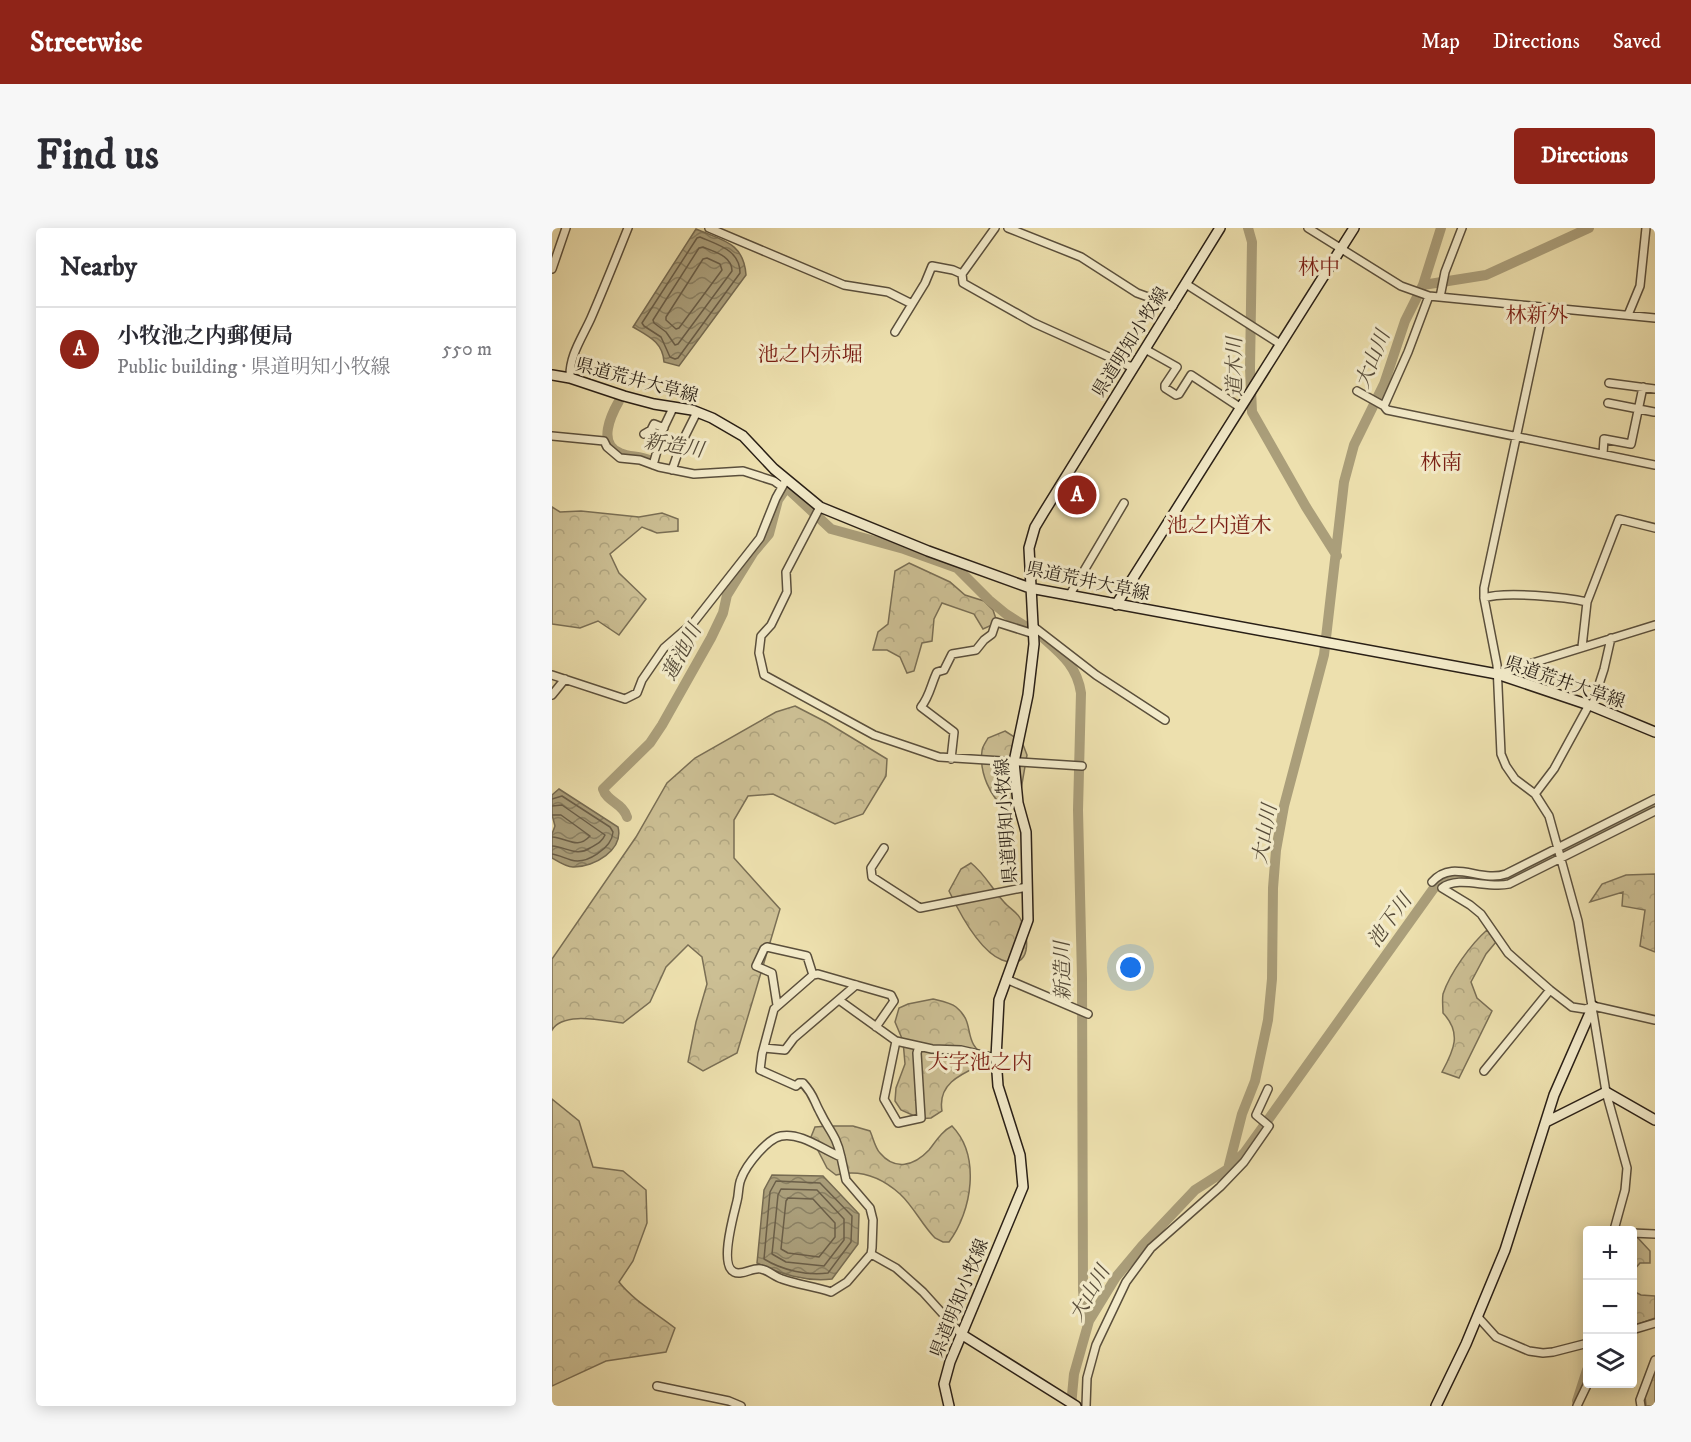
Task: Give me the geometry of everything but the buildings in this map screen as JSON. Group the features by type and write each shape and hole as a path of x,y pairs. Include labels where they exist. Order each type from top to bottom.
{"main road":[{"name":"県道明知小牧線","path":"949,1406 944,1384 950,1362 1023,1187 1020,1155 998,1086 996,1058 999,1000 1028,920 1026,832 1018,803 1014,762 1028,695 1034,630 1029,549 1035,527 1220,228"},
{"path":"1116,605 1354,228"},
{"name":"県道荒井大草線","path":"552,375 570,378 624,396 697,412 720,422 743,436 784,483 820,507 928,551 1030,588 1497,674 1590,706 1655,732"},
{"path":"1436,1406 1478,1317 1505,1250 1554,1095 1593,1006"},
{"path":"1546,1122 1606,1092 1655,1120"},
{"path":"961,1334 1060,1401 1076,1406"}],"street":[{"path":"552,269 566,228"},
{"path":"570,378 570,367 576,348 590,321 628,228"},
{"path":"709,228 844,285 888,292 912,304"},
{"path":"995,228 962,274 963,283 1014,313 1129,366 1134,366"},
{"path":"1008,228 1081,257 1137,292 1173,306"},
{"path":"1308,228 1401,286 1429,296 1655,318"},
{"path":"1440,297 1444,278 1462,228"},
{"path":"1629,315 1640,286 1646,228"},
{"path":"895,332 925,284 932,266 962,274"},
{"path":"1186,284 1280,344"},
{"path":"1383,406 1401,369 1429,296"},
{"path":"1544,306 1484,588 1484,598 1497,674 1501,754 1515,779 1535,794 1549,816 1578,921 1606,1092 1627,1168 1627,1180 1615,1226"},
{"path":"1146,349 1177,368 1165,386 1176,395 1191,375 1243,405"},
{"path":"1610,383 1655,389"},
{"path":"1603,454 1604,439 1631,444 1643,387"},
{"path":"1358,391 1387,410 1655,465"},
{"path":"1608,403 1654,412"},
{"path":"653,465 657,451 654,448 673,408"},
{"path":"672,470 681,444 697,412"},
{"path":"644,434 651,430 654,424 664,428"},
{"path":"552,436 604,441 607,447 620,458 640,460 672,470 694,474 743,471 784,483 760,538 694,622 664,648 642,680 637,693 625,699 552,675"},
{"path":"1069,596 1124,503"},
{"path":"820,507 786,572 787,591 771,625 761,636 759,653 764,675 884,739 939,757 1078,766"},
{"path":"1582,647 1587,602 1619,519 1655,528"},
{"path":"1484,598 1507,596 1570,598 1587,602"},
{"path":"951,759 954,732 921,707 930,694 932,681 937,672 944,670 952,654 976,650 984,639 992,634 996,622 1034,630 1096,675 1166,720"},
{"path":"1497,674 1655,625"},
{"path":"1535,794 1554,769 1590,706 1604,669 1611,638"},
{"path":"552,694 565,679"},
{"path":"1432,882 1447,871 1499,876 1655,799"},
{"path":"1655,811 1509,884 1498,886 1455,882 1442,888 1481,914 1508,953 1572,1006 1586,1009 1593,1006 1655,1020"},
{"path":"884,848 872,868 872,878 920,908 1027,887"},
{"path":"813,975 807,956 767,947 764,949 756,966 772,973 777,1005 760,1070 796,1086 798,1083 803,1083 813,1093 818,1109 837,1139 848,1184 870,1208 873,1220 871,1254 847,1282 831,1292 783,1280 760,1268 734,1272 728,1265 732,1215 738,1200 740,1180 766,1144 775,1138 788,1136 805,1140 841,1157"},
{"path":"777,1005 813,975 818,974 891,995 894,1001 876,1027"},
{"path":"1006,979 1088,1014"},
{"path":"764,1048 785,1050 794,1038 856,986"},
{"path":"1484,1071 1550,990"},
{"path":"839,1000 896,1041 932,1049 961,1050 996,1058"},
{"path":"896,1041 884,1099 898,1123 921,1118 917,1053 919,1046"},
{"path":"1086,1406 1087,1378 1096,1345 1126,1282 1151,1248 1220,1187 1244,1162 1269,1126 1256,1115 1268,1089"},
{"path":"1637,1233 1655,1234"},
{"path":"871,1254 896,1268 961,1334"},
{"path":"1478,1317 1496,1337 1529,1351 1553,1352 1583,1344"},
{"path":"1637,1328 1655,1323"},
{"path":"1641,1406 1640,1400 1655,1360"},
{"path":"657,1386 729,1401 741,1406"},
{"path":"1577,1406 1585,1388"}],"green space":[{"path":"552,507 560,512 581,511 639,517 662,513 678,519 678,531 657,533 642,527 610,554 619,573 646,599 619,635 598,621 580,628 552,624"},
{"path":"909,563 950,582 965,595 984,601 993,610 996,619 992,625 983,629 974,614 942,603 934,619 932,641 922,643 914,671 907,673 900,657 887,650 873,650 878,632 888,624 895,571"},
{"path":"795,706 887,759 886,776 863,814 835,824 773,794 748,796 734,820 734,858 780,909 737,1053 703,1071 688,1062 707,984 702,957 688,945 666,967 650,1002 623,1023 574,1019 557,1024 552,1030 552,959 636,837 667,783 695,758 776,712"},
{"path":"1005,731 1022,742 1027,755 1019,801 1006,809 991,791 982,767 983,748 988,738"},
{"path":"971,863 1020,918 1027,942 1024,957 1019,961 1002,960 985,948 964,920 953,900 949,891 961,869"},
{"path":"1655,874 1655,952 1640,946 1645,910 1622,906 1623,892 1590,902 1602,884 1626,875"},
{"path":"1487,930 1496,942 1486,954 1471,982 1477,998 1492,1011 1459,1078 1442,1072 1454,1042 1453,1028 1443,1013 1443,994 1462,959"},
{"path":"933,999 951,1004 963,1014 974,1046 989,1059 961,1075 948,1086 942,1101 942,1111 931,1118 917,1119 901,1110 895,1101 896,1088 905,1064 903,1041 895,1022 899,1008"},
{"path":"552,1099 579,1121 593,1167 623,1171 646,1190 647,1223 633,1261 619,1282 638,1301 675,1328 666,1352 606,1361 552,1386"},
{"path":"853,1126 870,1131 877,1148 886,1159 904,1164 917,1160 929,1150 942,1133 952,1126 967,1152 970,1184 963,1215 949,1242 935,1238 905,1199 885,1183 862,1174 836,1175 827,1168 811,1137 815,1127"},
{"path":"1637,1237 1650,1251 1650,1263 1640,1263 1637,1266"},
{"path":"1637,1293 1655,1296 1655,1318 1637,1325"},
{"path":"1655,1368 1655,1406 1646,1406 1645,1395"}],"water":[{"path":"696,229 736,249 741,255 746,275 679,366 664,362 658,345 633,327"},
{"path":"559,789 618,827 619,835 616,843 606,856 590,864 572,867 552,858 552,834 555,826 552,815 552,795"},
{"path":"772,1175 823,1176 859,1214 858,1244 832,1279 793,1276 757,1263 764,1190"}],"waterway":[{"name":"道木川","path":"1248,228 1252,242 1250,368 1252,412 1337,556"},
{"name":"大山川","path":"1228,1169 1242,1114 1255,1081 1268,1020 1272,979 1273,888 1276,850 1284,806 1324,655 1344,482 1354,445 1384,384 1405,321 1423,285 1441,228"},
{"path":"1423,285 1486,275 1589,228"},
{"name":"新造川","path":"619,401 608,429 609,443 620,453 649,460"},
{"name":"新造川","path":"786,487 831,529 904,549 957,568 989,600 1028,628"},
{"name":"蓮池川","path":"627,817 603,789 650,743 662,725 711,638 723,613 727,595 753,553 769,534 778,500 787,487"},
{"name":"新造川","path":"1040,635 1072,667 1081,693 1078,810 1082,978 1083,1290 1085,1314 1089,1321"},
{"name":"池下川","path":"1071,1406 1074,1374 1089,1321 1116,1277 1195,1190 1228,1169 1245,1152 1439,881 1450,877 1485,882 1507,879 1655,804"},
{"path":"1577,1401 1583,1382"}],"place":[{"name":"小牧池之内郵便局","path":"1077,495"}],"district":[{"name":"林中","path":"1319,267"},
{"name":"林新外","path":"1537,315"},
{"name":"池之内赤堀","path":"810,354"},
{"name":"林南","path":"1441,462"},
{"name":"池之内道木","path":"1219,525"},
{"name":"大字池之内","path":"980,1062"}]}
